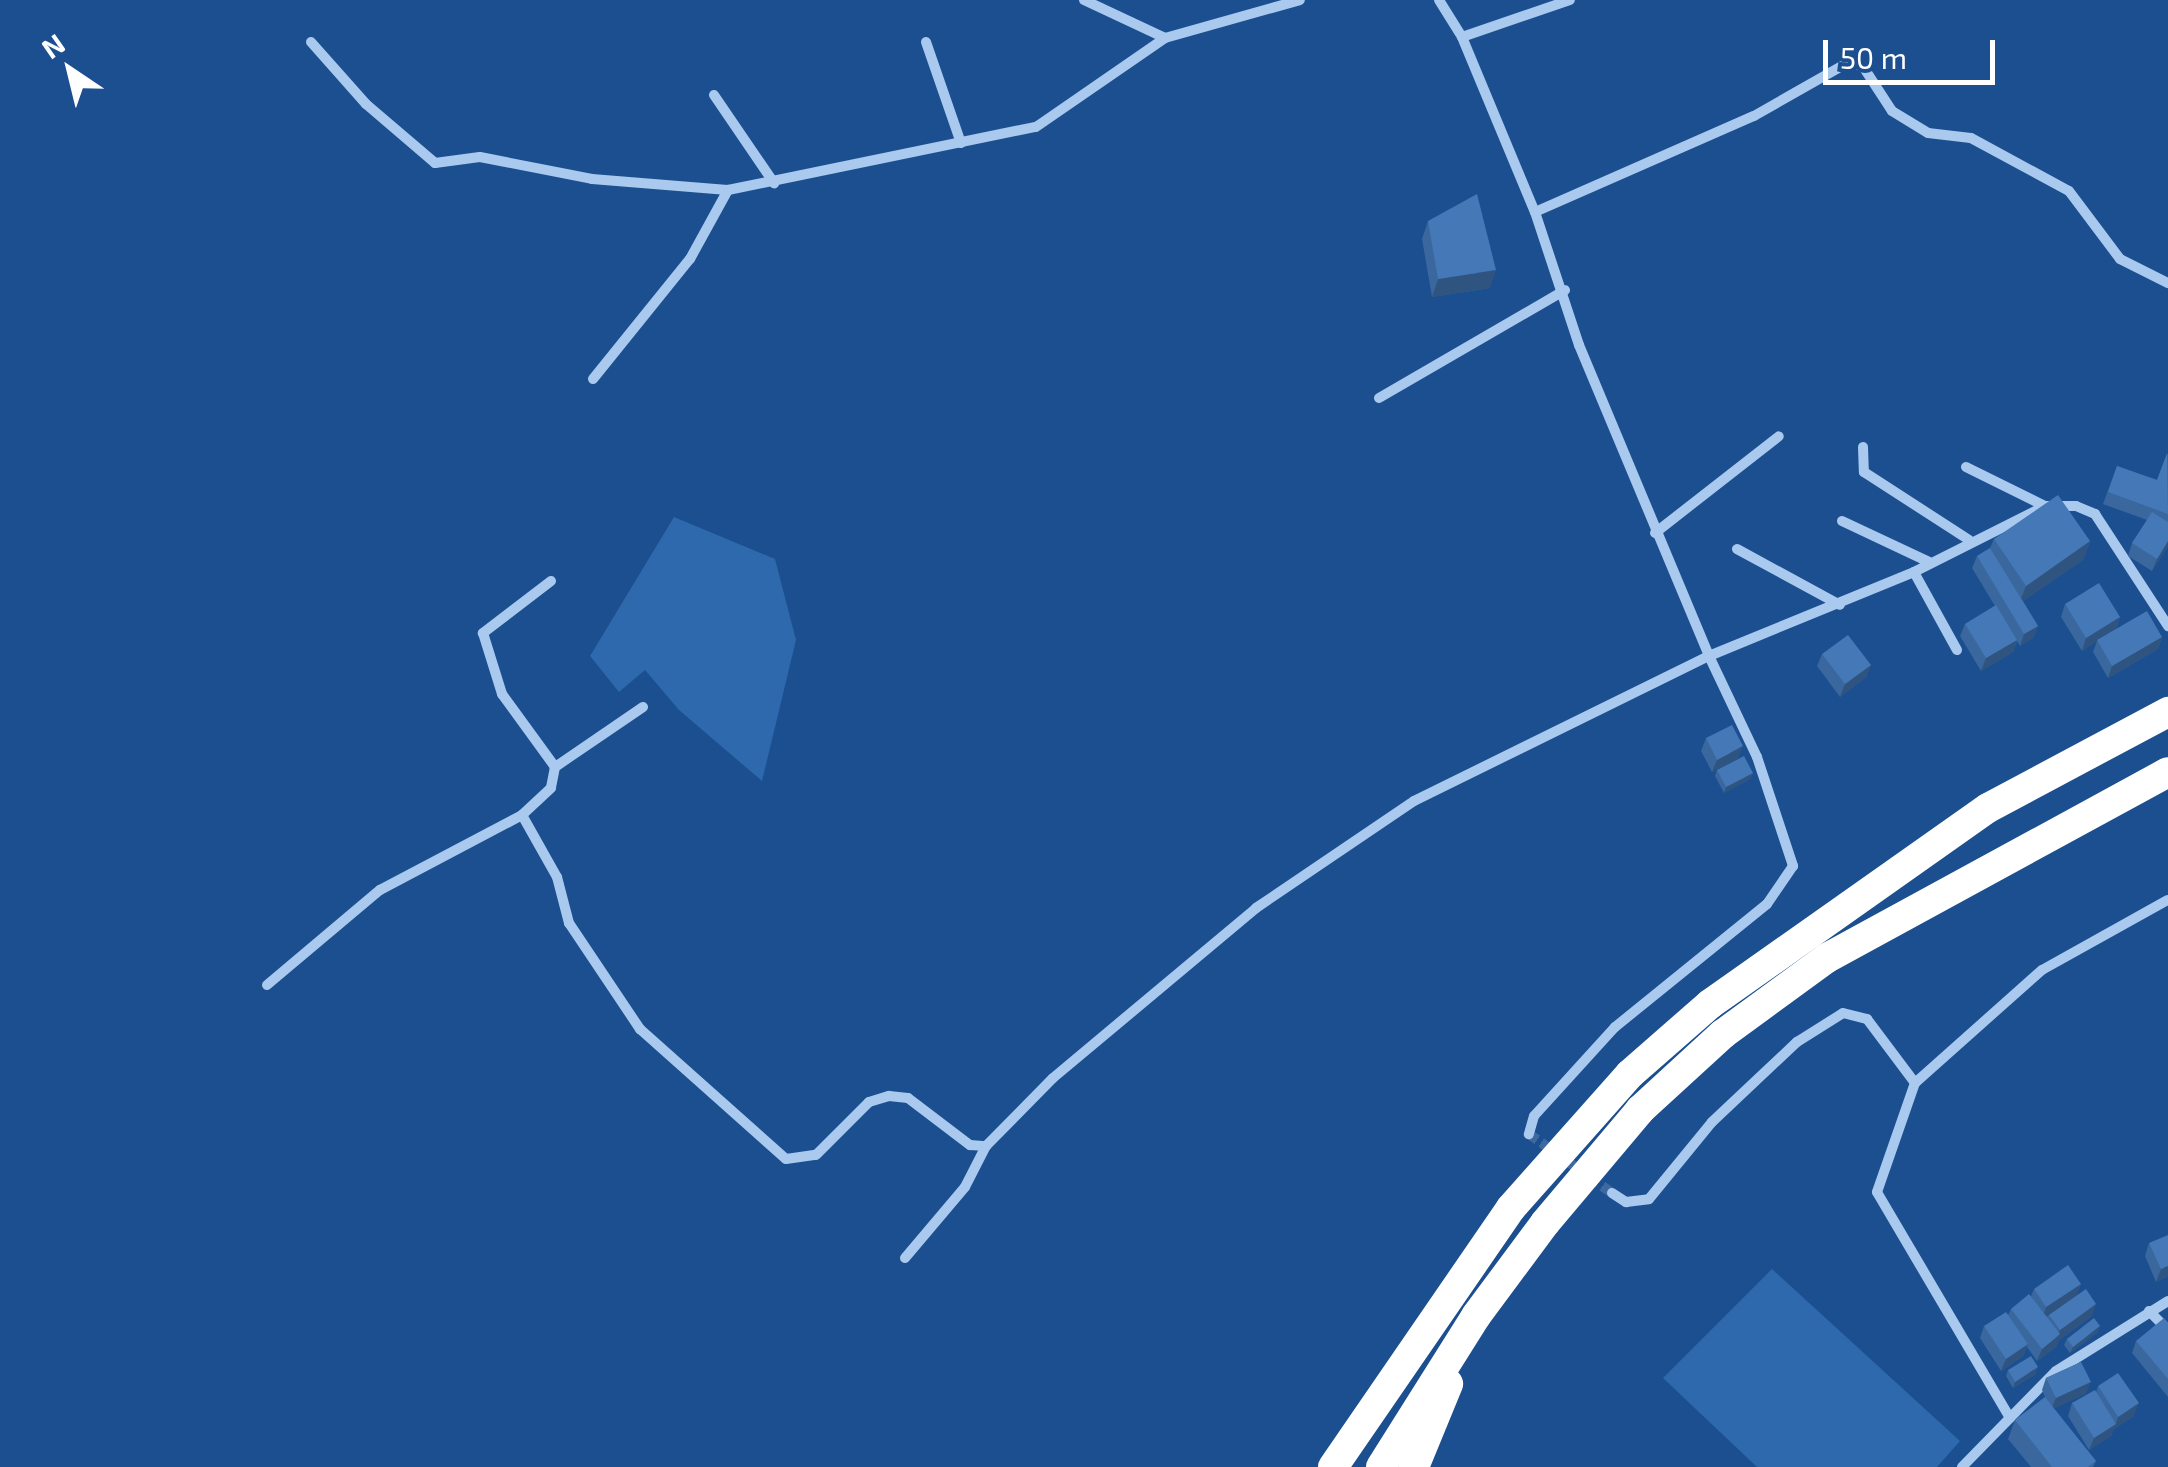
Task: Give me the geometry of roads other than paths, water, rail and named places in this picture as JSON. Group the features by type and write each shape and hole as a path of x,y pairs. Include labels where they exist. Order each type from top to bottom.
{"highway":[{"path":"1350,1467 1423,1343 1511,1208 1630,1074 1710,1004 1988,808 2168,712"},
{"path":"1381,1467 1476,1316 1640,1110 1722,1034 1827,958 2168,772"},
{"path":"1414,1467 1476,1316"},
{"path":"1333,1467 1423,1343"}],"street":[{"path":"1084,0 1165,38"},
{"path":"311,42 366,104 434,163 480,157 592,179 728,190 1036,127 1165,38 1300,0"},
{"path":"1439,0 1462,37 1535,212 1564,290 1579,345 1655,533 1757,757 1793,866 1767,904 1615,1027 1534,1116 1530,1134"},
{"path":"1462,37 1570,0"},
{"path":"926,42 961,143"},
{"path":"1535,212 1754,116 1851,61 1864,68 1892,111 1916,126 1971,138 2069,192 2120,259 2168,282"},
{"path":"714,94 774,183"},
{"path":"593,380 690,259 728,190"},
{"path":"1380,398 1564,290"},
{"path":"1655,533 1779,436"},
{"path":"1863,447 1864,472 1969,540"},
{"path":"1966,467 2045,506"},
{"path":"905,1258 965,1186 986,1146 1054,1078 1332,850 1414,801 1709,656 1914,572 1969,540 2045,506 2076,506 2096,514 2168,626"},
{"path":"1842,521 1929,562"},
{"path":"1737,549 1840,605"},
{"path":"1914,572 1956,650"},
{"path":"551,581 483,632 502,694 556,767"},
{"path":"267,986 380,890 522,816 550,788 556,767 643,707"},
{"path":"522,816 558,878 570,923 640,1029 786,1159 816,1155 869,1102 889,1096 908,1098 970,1145 986,1146"},
{"path":"2010,1418 1876,1192 1915,1083 2042,970 2168,900"},
{"path":"1612,1194 1626,1202 1649,1199 1712,1122 1797,1042 1843,1014 1867,1019 1915,1083"},
{"path":"1962,1467 2056,1371 2168,1301"},
{"path":"2148,1311 2168,1330"}],"tunnel":[{"path":"1529,1134 1612,1193"}]}
